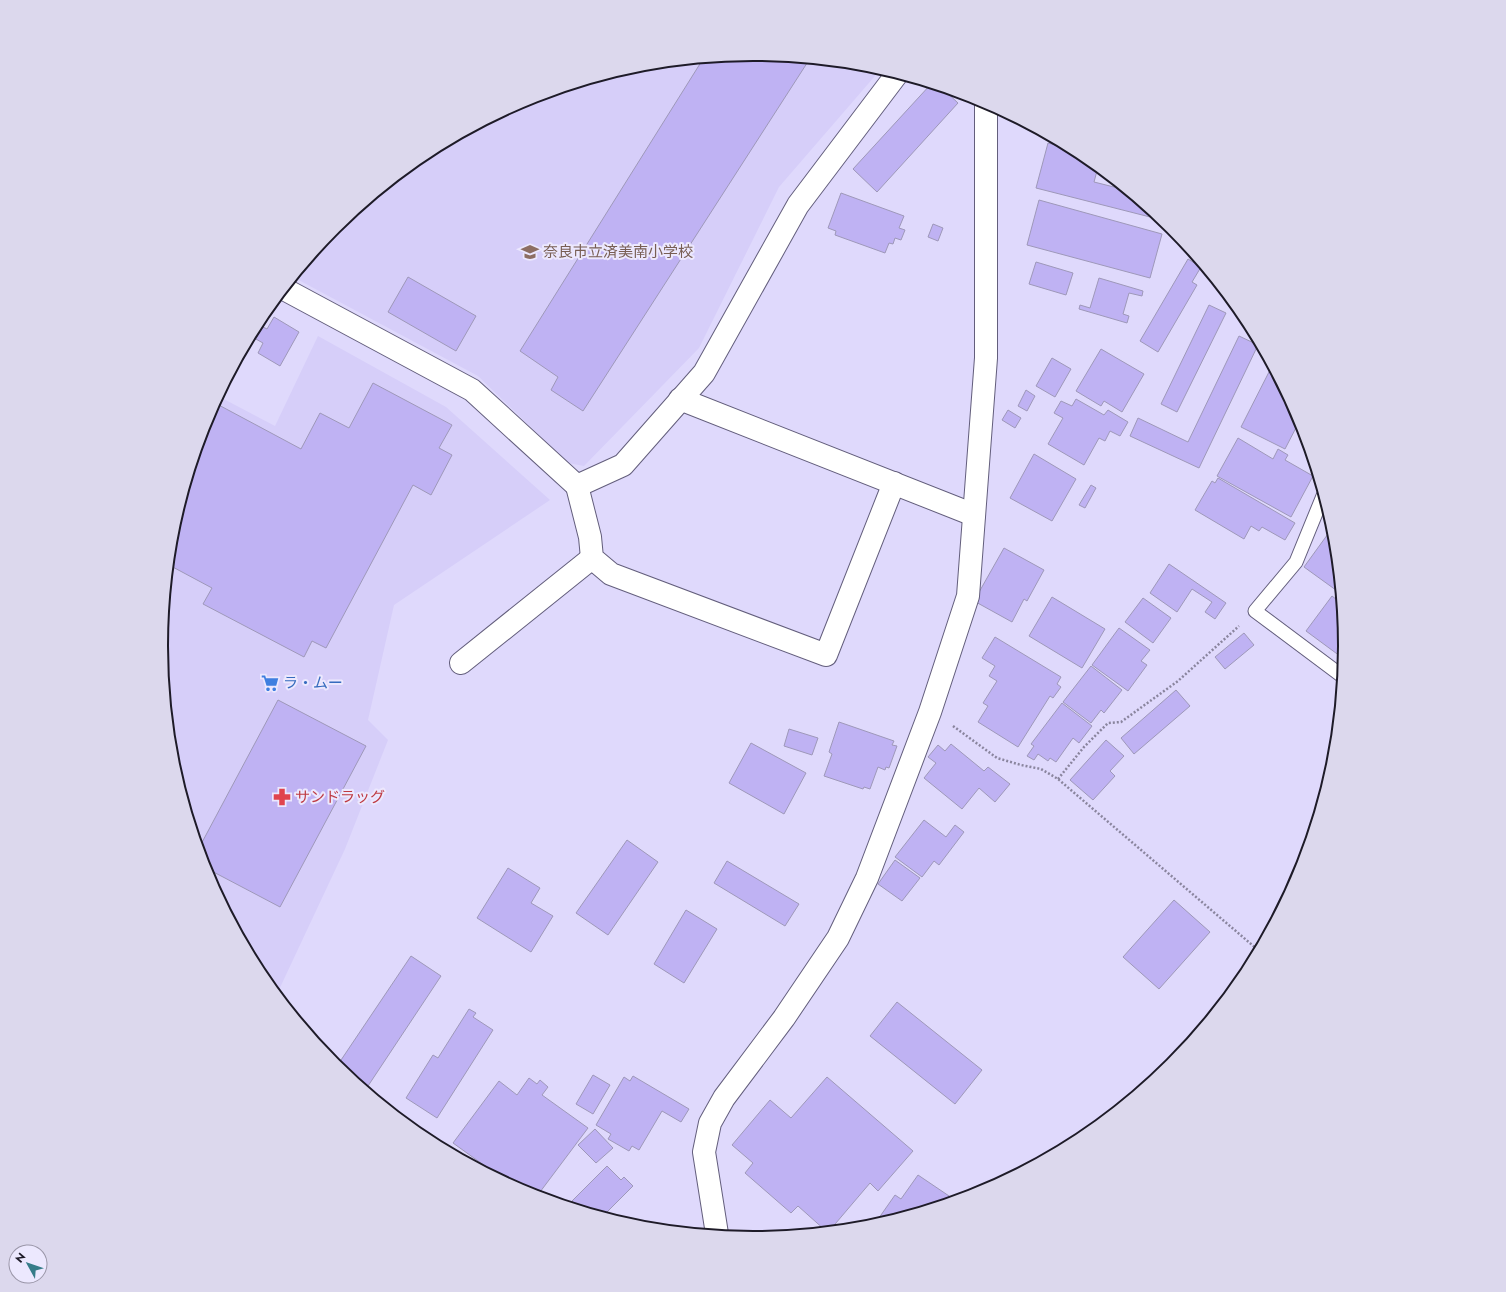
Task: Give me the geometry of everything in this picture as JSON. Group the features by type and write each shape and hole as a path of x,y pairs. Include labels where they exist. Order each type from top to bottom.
{"street":[{"path":"577,486 623,465 704,373 798,205 894,78"},
{"path":"716,1230 704,1152 710,1124 724,1098 784,1018 838,938 868,878 930,712 968,596 986,358 986,110"},
{"path":"288,291 472,390 577,486 590,537 592,558 611,574 826,655 894,483"},
{"path":"680,399 974,514"},
{"path":"461,663 592,558"}],"lane":[{"path":"1320,503 1296,562 1255,611 1337,672"}],"path":[{"path":"1058,779 1084,747 1108,723 1121,722 1178,681 1255,611"},
{"path":"930,712 966,734 997,758 1041,769 1058,779 1255,947"}],"shaded area":[{"name":"奈良市立済美南小学校","path":"715,62 791,62 829,66 876,74 779,187 699,348 584,466 568,463 478,376 297,279 339,232 367,206 428,160 461,139 494,121 565,92 639,72"},
{"name":"ラ・ムー","path":"318,336 446,407 550,500 394,605 368,720 388,740 345,849 280,989 246,938 228,905 199,834 179,760 169,684 168,646 169,608 179,532 199,458 223,399 275,426"}],"building":[{"path":"753,61 807,64 583,411 551,390 558,377 520,351 700,64"},
{"path":"927,88 950,96 958,103 877,192 853,169"},
{"path":"1048,143 1055,145 1096,173 1094,182 1116,187 1151,217 1036,188"},
{"path":"841,193 904,216 899,228 905,230 901,240 895,238 893,244 889,243 885,253 835,235 836,231 828,228"},
{"path":"1039,200 1162,234 1150,278 1027,245"},
{"path":"933,224 943,228 938,241 928,237"},
{"path":"1188,259 1196,264 1200,269 1192,282 1197,285 1158,352 1140,341"},
{"path":"1036,262 1073,273 1066,295 1029,284"},
{"path":"408,277 476,316 456,351 388,312"},
{"path":"1099,278 1143,291 1142,296 1129,293 1123,314 1129,316 1127,323 1079,309 1080,305 1090,308"},
{"path":"1209,305 1226,313 1177,412 1161,404"},
{"path":"274,317 299,332 280,366 258,353 263,343 255,339 263,327 267,329"},
{"path":"1239,336 1253,342 1256,348 1199,468 1130,436 1138,418 1188,442"},
{"path":"1101,349 1144,374 1122,412 1104,401 1101,406 1076,391"},
{"path":"1052,358 1071,369 1055,397 1036,386"},
{"path":"1269,371 1278,387 1296,429 1285,449 1241,427"},
{"path":"373,383 452,425 439,448 452,455 431,495 413,485 326,648 312,641 304,657 203,604 212,588 173,567 179,532 199,458 220,406 301,449 320,413 349,428"},
{"path":"1026,390 1035,396 1027,411 1018,406"},
{"path":"1076,399 1104,415 1108,410 1128,422 1120,436 1110,431 1105,441 1099,438 1084,465 1048,444 1063,418 1054,413 1061,401 1072,406"},
{"path":"1008,410 1021,418 1015,428 1002,420"},
{"path":"1238,438 1273,459 1278,449 1288,455 1285,460 1313,477 1291,517 1217,476"},
{"path":"1034,454 1076,479 1052,521 1010,498"},
{"path":"1218,478 1295,523 1285,540 1262,527 1259,531 1251,526 1244,539 1195,510 1212,481 1215,483"},
{"path":"1091,485 1096,488 1085,508 1079,505"},
{"path":"1327,535 1335,589 1304,567"},
{"path":"1004,548 1044,570 1027,601 1024,599 1012,622 974,601"},
{"path":"1169,564 1226,603 1215,619 1205,612 1212,602 1192,589 1177,612 1150,593"},
{"path":"1332,596 1336,599 1338,654 1306,631"},
{"path":"1052,597 1105,629 1082,668 1029,636"},
{"path":"1143,598 1171,618 1153,643 1125,622"},
{"path":"1119,628 1150,650 1141,661 1147,665 1128,691 1092,665"},
{"path":"1244,633 1254,645 1225,669 1215,657"},
{"path":"995,637 1061,677 1057,684 1061,687 1053,698 1050,696 1018,747 978,722 988,706 983,703 997,681 989,676 995,666 982,658"},
{"path":"1091,666 1122,690 1104,713 1101,710 1091,723 1063,702"},
{"path":"1176,690 1190,706 1134,754 1121,738"},
{"name":"サンドラッグ","path":"278,700 366,746 280,907 214,872 202,842"},
{"path":"1062,703 1092,726 1079,743 1073,738 1056,762 1050,758 1048,761 1038,754 1034,760 1027,756 1034,746 1031,744"},
{"path":"839,722 894,741 892,745 897,746 889,768 886,767 885,770 878,767 870,789 864,787 863,789 824,776 832,754 829,752"},
{"path":"789,729 818,738 812,755 784,746"},
{"path":"1106,740 1124,756 1110,771 1115,776 1093,800 1070,780"},
{"path":"751,743 806,773 784,814 729,783"},
{"path":"951,744 984,771 988,767 1010,784 995,802 979,788 962,809 924,778 936,763 928,757 938,745 945,751"},
{"path":"924,820 946,837 955,825 964,832 939,865 934,861 922,877 895,857"},
{"path":"627,840 658,862 608,935 576,913"},
{"path":"895,860 920,878 902,901 878,884"},
{"path":"727,861 799,904 785,926 714,883"},
{"path":"508,868 540,888 531,903 553,916 531,952 477,918"},
{"path":"1174,900 1210,932 1159,989 1123,957"},
{"path":"686,910 717,929 684,983 654,964"},
{"path":"411,956 441,976 368,1087 340,1061"},
{"path":"897,1002 982,1070 955,1104 870,1036"},
{"path":"469,1009 476,1013 473,1017 493,1030 437,1118 406,1098 433,1055 438,1058"},
{"path":"593,1075 610,1085 593,1114 576,1104"},
{"path":"633,1076 689,1109 681,1122 662,1111 639,1150 632,1146 629,1151 608,1139 611,1134 596,1125 624,1077 630,1081"},
{"path":"827,1077 913,1151 878,1191 870,1183 834,1225 821,1227 798,1206 791,1213 745,1173 753,1163 732,1145 770,1100 791,1118"},
{"path":"529,1078 537,1084 540,1080 548,1087 542,1095 588,1128 541,1191 486,1167 453,1143 499,1081 517,1095"},
{"path":"595,1129 613,1148 596,1163 578,1145"},
{"path":"607,1166 621,1180 624,1177 633,1186 607,1212 572,1201"},
{"path":"918,1175 950,1197 880,1217 895,1195 901,1199"}],"place":[{"name":"奈良市立済美南小学校","path":"530,252"},
{"name":"ラ・ムー","path":"270,683"},
{"name":"サンドラッグ","path":"282,797"}]}
